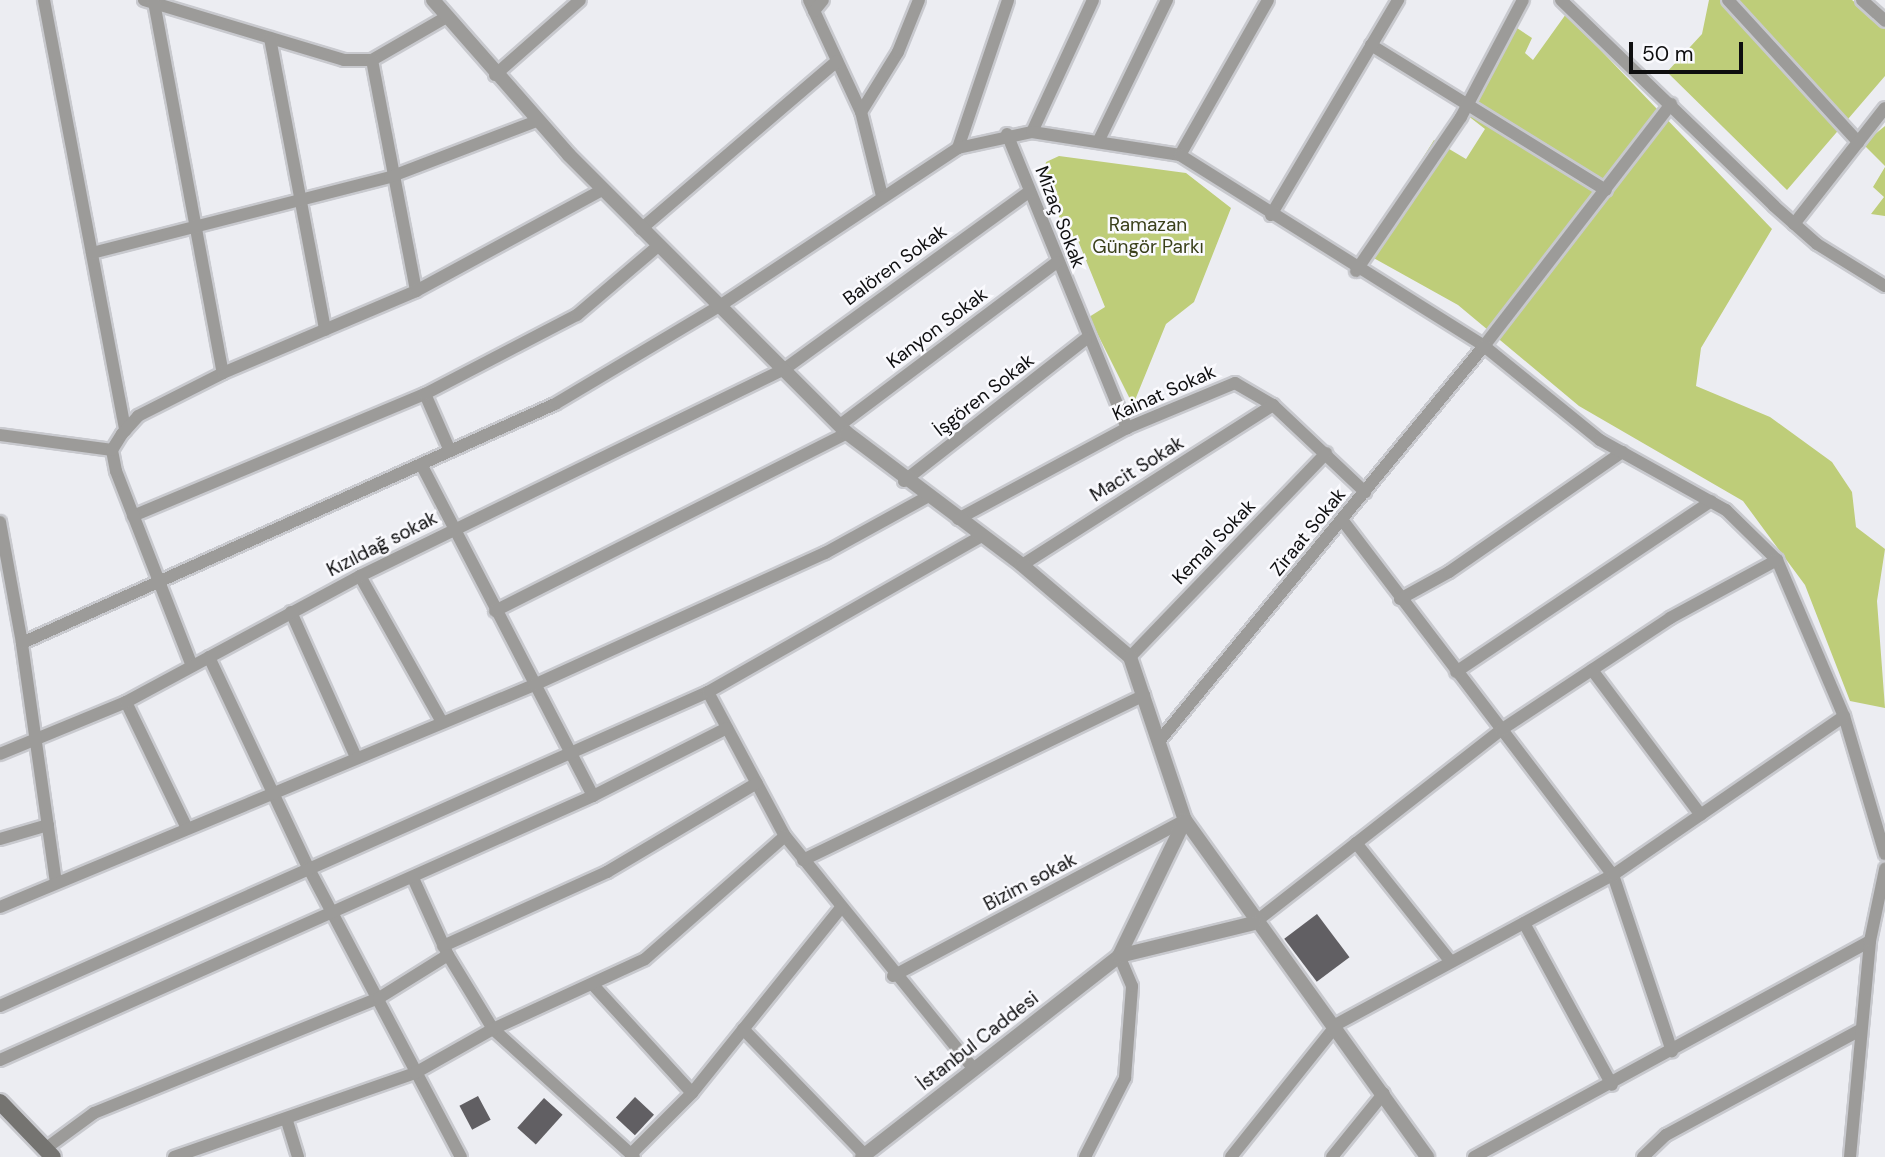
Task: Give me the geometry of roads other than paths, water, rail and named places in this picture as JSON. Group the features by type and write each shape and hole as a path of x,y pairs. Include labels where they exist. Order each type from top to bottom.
{"main road":[{"path":"0,1102 49,1153"}],"street":[{"path":"44,0 125,430"},
{"path":"433,0 443,19 602,190 844,429 904,481 1022,565 1130,657 1185,820 1254,923 1337,1024 1423,1155"},
{"path":"495,75 580,0"},
{"path":"823,0 811,6 861,112 882,196"},
{"path":"861,112 898,52 919,0"},
{"path":"957,148 1008,0"},
{"path":"1032,132 1093,0"},
{"path":"1099,140 1167,0"},
{"path":"1271,215 1398,0"},
{"path":"1356,271 1469,101 1523,0"},
{"path":"1561,0 1794,224 1885,286"},
{"path":"1728,0 1858,142"},
{"path":"1862,0 1885,21"},
{"path":"223,373 149,1 344,60 372,60 443,19"},
{"path":"1180,155 1266,1"},
{"path":"270,37 325,330"},
{"path":"1371,45 1469,101 1606,190"},
{"path":"372,60 390,177 416,291"},
{"path":"641,229 837,61"},
{"name":"Ziraat Sokak","path":"1160,740 1343,521 1484,346 1671,104"},
{"path":"1794,224 1885,108"},
{"path":"92,253 301,202 390,177 537,121"},
{"path":"22,643 131,590 159,586 555,404 718,307 957,148 1007,134 1032,132 1099,140 1180,155 1356,271 1484,346 1622,452 1711,501 1777,560 1844,716 1885,855"},
{"name":"Mizaç Sokak","path":"1007,134 1086,339 1127,428"},
{"path":"112,450 138,416 223,373 416,291 602,190"},
{"name":"Balören Sokak","path":"783,370 1030,192"},
{"path":"133,516 425,394 578,315 658,246"},
{"name":"Kanyon Sokak","path":"495,611 844,429 1057,262"},
{"name":"İşgören Sokak","path":"904,481 1086,339"},
{"name":"Kızıldağ sokak","path":"0,754 36,744 126,702 291,612 453,529 783,370"},
{"name":"Kainat Sokak","path":"958,519 1127,428 1234,383 1273,405 1365,492"},
{"path":"425,394 450,451"},
{"name":"Macit Sokak","path":"1022,565 1273,405"},
{"path":"0,435 112,450"},
{"path":"112,450 133,516 192,666"},
{"path":"1399,599 1449,572 1622,452"},
{"name":"Kemal Sokak","path":"1130,657 1326,453"},
{"path":"421,464 593,796"},
{"path":"0,907 534,685 825,553 927,497"},
{"path":"1456,672 1711,501"},
{"path":"1343,521 1399,599 1613,875 1672,1051"},
{"path":"0,522 22,643 56,883"},
{"path":"0,1006 708,692 981,536"},
{"path":"1119,956 1254,923 1501,730 1592,670 1777,560"},
{"path":"360,576 442,722"},
{"path":"291,612 356,757"},
{"path":"209,657 309,867 334,910 415,1073 461,1157"},
{"path":"1592,670 1700,815"},
{"path":"708,692 785,836 893,976 974,1069"},
{"path":"803,860 1144,695"},
{"path":"126,702 187,828"},
{"path":"1231,1157 1337,1024 1613,875 1844,716"},
{"path":"0,1060 593,796 727,728"},
{"path":"49,1153 94,1113 379,998 446,951 607,872 757,783"},
{"path":"1085,1157 1125,1078 1129,1054 1132,986 1119,956 1185,820"},
{"name":"Bizim sokak","path":"893,976 1185,820"},
{"path":"0,839 48,825"},
{"path":"174,1157 287,1121 415,1073 494,1028 594,986 645,959 785,836"},
{"path":"1356,843 1451,962"},
{"path":"1850,1157 1870,941 1885,869"},
{"path":"413,878 446,951 494,1028 633,1155 692,1093 841,908"},
{"path":"1524,923 1612,1085"},
{"path":"1474,1157 1612,1085 1870,941"},
{"name":"İstanbul Caddesi","path":"864,1156 1119,956"},
{"path":"594,986 692,1093"},
{"path":"743,1029 864,1156"},
{"path":"1643,1157 1666,1136 1860,1030"},
{"path":"1332,1157 1384,1093"},
{"path":"287,1121 299,1157"}],"park label":[{"name":"Ramazan Güngör Parkı","path":"1148,236"}]}
